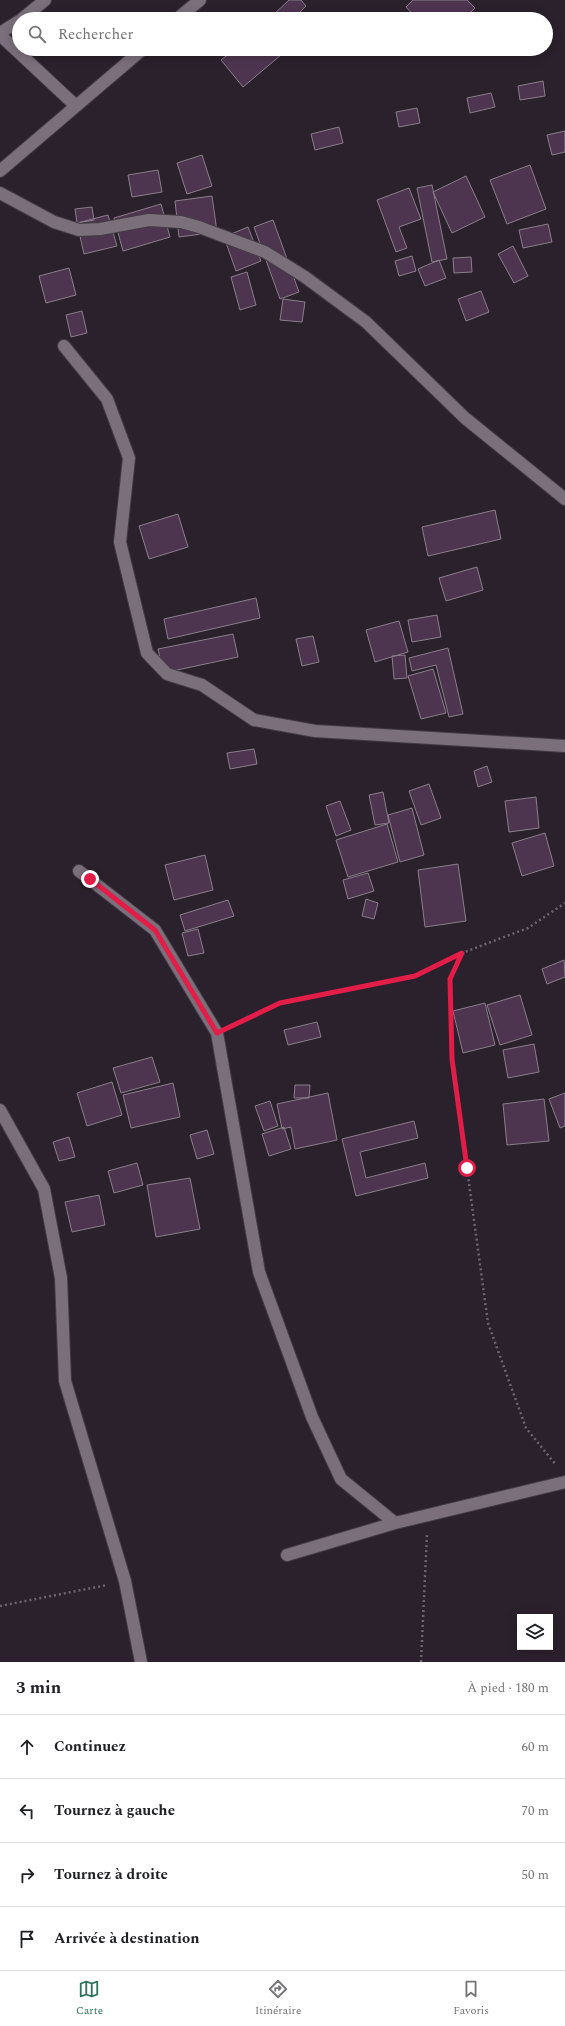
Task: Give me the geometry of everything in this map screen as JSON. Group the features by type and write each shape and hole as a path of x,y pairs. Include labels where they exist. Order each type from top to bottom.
{"street":[{"path":"30,12 45,0"},
{"path":"185,12 200,0"},
{"path":"12,26 0,34 12,45"},
{"path":"23,56 76,106"},
{"path":"0,171 134,56"},
{"path":"0,193 54,222 79,230 100,229 149,220 181,222 199,227 265,252 316,284 366,322 465,418 565,499"},
{"path":"64,346 107,399 129,458 120,542 147,653 167,674 202,685 254,720 316,731 565,746"},
{"path":"79,871 155,930 217,1033 259,1272 312,1417 341,1479 395,1523"},
{"path":"0,1110 44,1189 61,1278 65,1381 125,1581 141,1662"},
{"path":"287,1555 395,1523 565,1482"}],"path":[{"path":"217,1033 280,1003 415,976 462,953 528,928 565,903"},
{"path":"462,953 450,979 452,1059 488,1323 526,1428 560,1470"},
{"path":"421,1662 427,1516"},
{"path":"0,1606 125,1581"}],"building":[{"path":"289,0 301,0 306,6 300,12 276,12"},
{"path":"413,0 467,0 475,8 471,12 411,12 406,7"},
{"path":"226,56 280,56 243,87 221,60"},
{"path":"543,81 545,96 520,100 518,86"},
{"path":"491,93 495,107 470,113 467,98"},
{"path":"417,108 420,123 399,127 396,112"},
{"path":"339,127 343,143 315,150 311,134"},
{"path":"565,131 565,152 552,155 547,135"},
{"path":"202,155 212,186 187,194 177,163"},
{"path":"530,165 546,209 507,224 490,180"},
{"path":"158,170 162,192 132,197 128,175"},
{"path":"466,176 485,217 452,233 433,192"},
{"path":"432,185 447,259 432,262 417,188"},
{"path":"409,188 421,219 399,227 407,248 396,252 377,200"},
{"path":"212,196 217,232 179,237 175,201"},
{"path":"161,204 170,237 123,251 114,218"},
{"path":"92,207 94,220 77,223 75,209"},
{"path":"108,215 117,246 84,254 77,223"},
{"path":"273,220 299,292 280,299 254,227"},
{"path":"548,224 552,242 523,248 519,230"},
{"path":"248,227 261,261 236,271 224,237"},
{"path":"513,246 528,276 514,283 498,254"},
{"path":"412,256 416,271 399,276 395,261"},
{"path":"471,257 472,272 454,273 453,258"},
{"path":"439,260 446,278 425,286 418,269"},
{"path":"69,268 76,295 46,303 39,276"},
{"path":"247,272 256,305 240,310 231,277"},
{"path":"481,291 489,312 466,321 458,299"},
{"path":"283,299 305,302 302,322 280,320"},
{"path":"82,311 87,333 71,337 66,315"},
{"path":"495,510 501,539 428,556 422,527"},
{"path":"178,514 188,547 149,559 139,526"},
{"path":"477,567 483,590 446,601 439,578"},
{"path":"256,598 260,618 168,639 164,619"},
{"path":"437,615 441,637 412,642 408,620"},
{"path":"399,621 408,652 375,662 366,630"},
{"path":"233,634 238,657 163,673 158,649"},
{"path":"313,636 319,662 302,666 296,639"},
{"path":"448,648 463,714 449,717 436,665 412,671 409,658"},
{"path":"405,655 407,678 394,679 392,656"},
{"path":"433,669 446,713 421,719 408,676"},
{"path":"254,749 257,764 230,769 227,753"},
{"path":"487,766 492,782 478,787 474,771"},
{"path":"429,784 441,818 421,825 409,791"},
{"path":"383,792 389,823 375,825 369,795"},
{"path":"536,797 539,828 509,832 505,801"},
{"path":"340,801 351,830 336,836 326,806"},
{"path":"412,808 424,855 400,862 388,815"},
{"path":"387,824 398,862 348,877 336,840"},
{"path":"545,833 554,866 522,876 512,843"},
{"path":"205,855 213,890 174,900 165,865"},
{"path":"458,864 466,921 425,927 418,870"},
{"path":"368,873 374,891 348,899 343,880"},
{"path":"366,899 378,903 374,919 362,916"},
{"path":"228,900 234,916 185,931 180,915"},
{"path":"198,929 204,953 188,956 182,933"},
{"path":"564,960 565,977 547,984 542,969"},
{"path":"520,995 532,1035 500,1045 487,1005"},
{"path":"485,1003 495,1045 463,1053 453,1011"},
{"path":"317,1022 321,1037 288,1045 284,1030"},
{"path":"534,1044 539,1072 508,1078 503,1050"},
{"path":"152,1057 160,1082 121,1093 113,1068"},
{"path":"112,1082 122,1115 87,1126 77,1093"},
{"path":"173,1083 180,1117 131,1128 123,1095"},
{"path":"295,1085 310,1085 309,1098 294,1098"},
{"path":"328,1093 337,1140 295,1149 291,1127 282,1129 277,1104"},
{"path":"565,1093 565,1126 560,1128 549,1099"},
{"path":"544,1099 549,1141 507,1145 503,1104"},
{"path":"270,1101 278,1126 264,1131 255,1106"},
{"path":"414,1121 418,1138 360,1152 366,1178 425,1163 428,1178 356,1196 342,1139"},
{"path":"284,1127 291,1149 269,1156 262,1134"},
{"path":"207,1130 214,1154 197,1159 190,1135"},
{"path":"69,1137 75,1157 59,1161 53,1142"},
{"path":"137,1163 143,1185 114,1193 108,1171"},
{"path":"190,1178 200,1229 156,1237 147,1185"},
{"path":"99,1195 105,1225 72,1232 65,1202"}],"route":[{"path":"90,879 155,930 217,1033 280,1003 415,976 462,953 450,979 452,1059 467,1168"}]}
